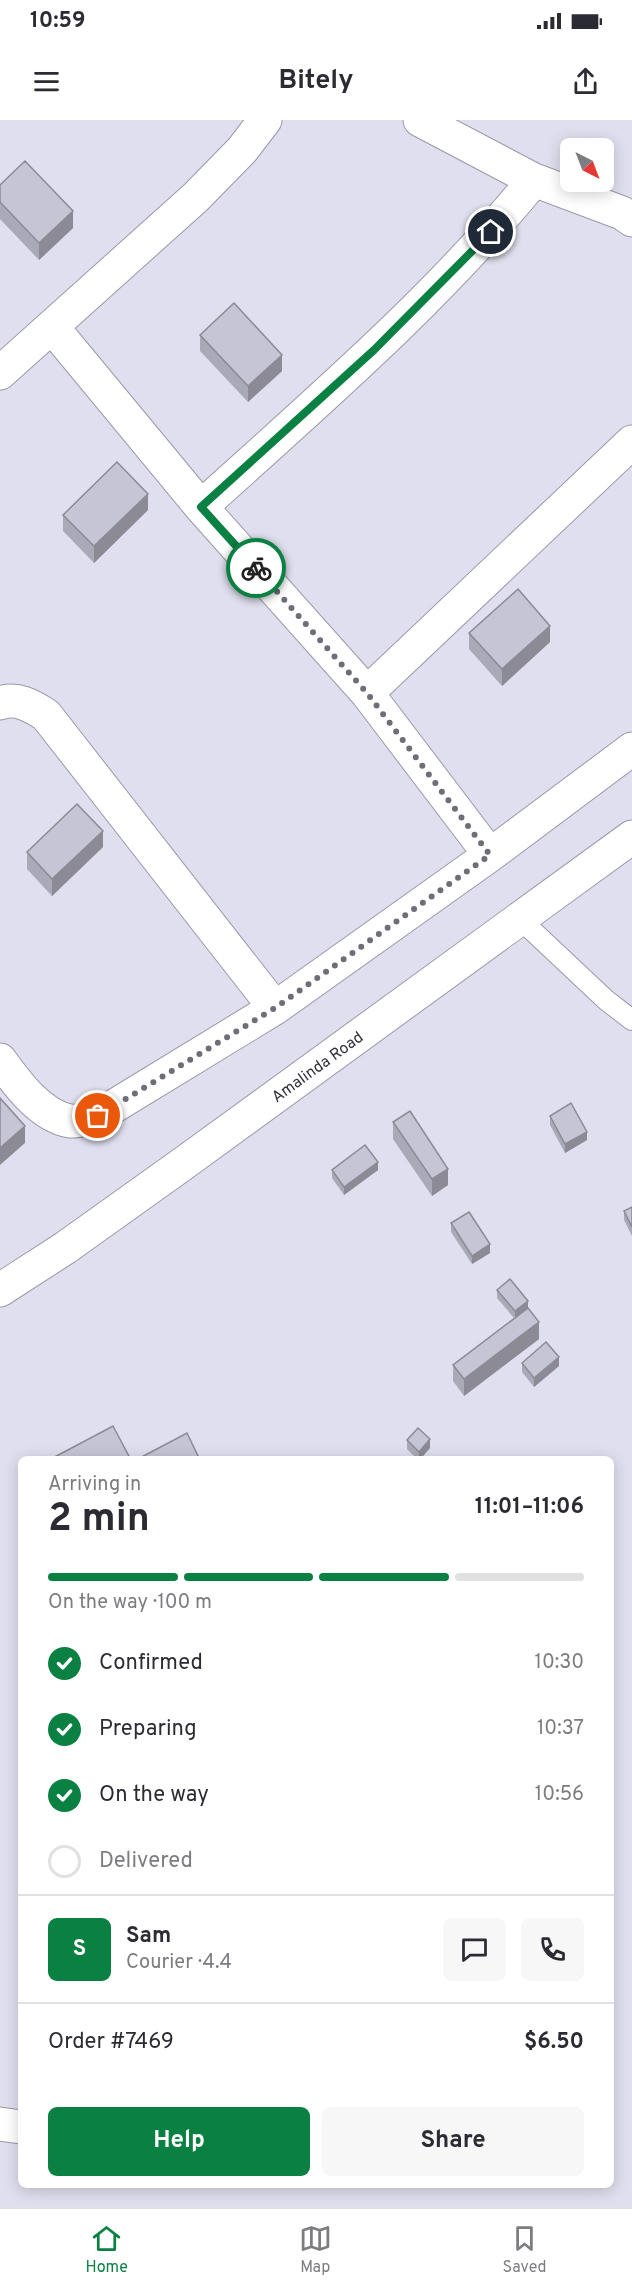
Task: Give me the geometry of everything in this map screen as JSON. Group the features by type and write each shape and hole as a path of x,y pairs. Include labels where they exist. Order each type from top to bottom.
{"street":[{"path":"0,373 53,328 196,197 242,150 265,120"},
{"path":"420,120 534,180 622,213 632,220"},
{"path":"201,507 366,358 491,232 534,180"},
{"path":"53,328 201,507 367,693 490,855"},
{"path":"367,693 632,442"},
{"path":"0,703 7,700 28,704 46,715 275,1008"},
{"path":"0,1060 14,1080 46,1111 71,1121 98,1116 275,1008 490,855 632,749"},
{"name":"Amalinda Road","path":"0,1290 65,1248 521,920 632,837"},
{"path":"0,2124 18,2127"}],"lane":[{"path":"521,920 606,1000 632,1020"}],"building":[{"path":"25,161 73,211 39,243 0,202 0,185"},
{"path":"234,303 282,355 248,386 200,335"},
{"path":"117,462 148,494 94,546 63,515"},
{"path":"518,589 550,626 502,669 469,633"},
{"path":"77,804 103,831 52,879 27,852"},
{"path":"0,1098 25,1126 0,1148"},
{"path":"571,1103 587,1132 565,1144 550,1116"},
{"path":"410,1111 448,1169 432,1179 393,1122"},
{"path":"365,1145 378,1162 344,1187 332,1170"},
{"path":"632,1207 632,1227 624,1211"},
{"path":"469,1212 490,1244 472,1256 451,1223"},
{"path":"510,1279 528,1301 515,1311 497,1290"},
{"path":"528,1308 539,1322 464,1379 453,1365"},
{"path":"546,1342 559,1357 534,1378 522,1363"},
{"path":"113,1426 129,1456 57,1456"},
{"path":"418,1428 430,1439 419,1452 407,1440"},
{"path":"187,1433 198,1456 144,1456"}],"way so far":[{"path":"98,1116 275,1008 490,855 367,693 256,568"}],"route":[{"path":"256,568 201,507 374,350 491,232"}]}
